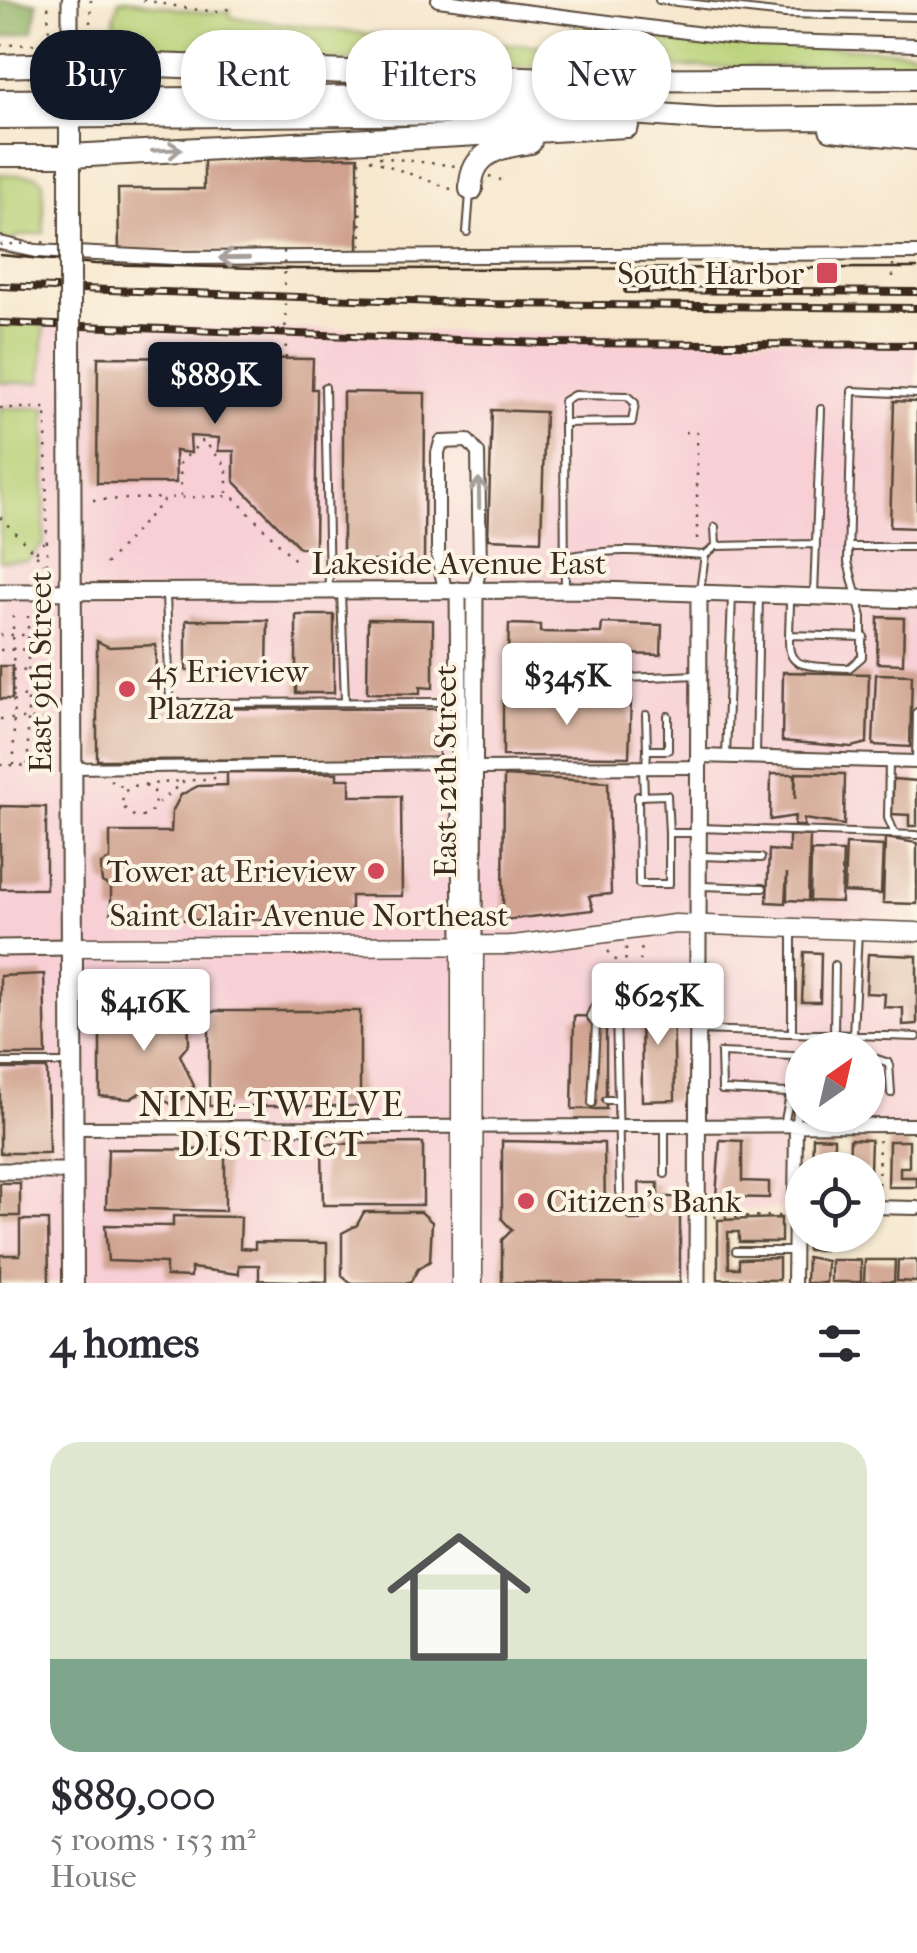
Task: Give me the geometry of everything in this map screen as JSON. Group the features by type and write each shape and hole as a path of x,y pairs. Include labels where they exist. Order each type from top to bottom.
{"highway":[{"path":"0,66 30,64"},
{"path":"161,65 564,80 917,78"},
{"path":"0,101 917,90"},
{"path":"0,117 616,112 716,119"},
{"path":"774,118 859,134 917,138"},
{"path":"70,156 716,119 917,118"},
{"path":"468,186 472,169 490,152 617,127"}],"main road":[{"name":"East 9th Street","path":"70,120 70,156 60,239 70,356 72,1283"},
{"path":"0,156 70,156"},
{"name":"Saint Clair Avenue Northeast","path":"70,946 553,943 652,925 701,924 917,932"},
{"name":"East 12th Street","path":"461,1283 467,944"},
{"name":"East 12th Street","path":"465,1128 473,1283"}],"street":[{"name":"East 9th Street","path":"70,0 70,30"},
{"path":"438,0 750,40 917,45"},
{"path":"0,244 26,250 135,258 917,253"},
{"name":"East 12th Street","path":"463,767 460,702 459,590 480,566 478,452 468,440 450,440 441,442 438,453 438,556 459,590 463,767 467,944"},
{"name":"Lakeside Avenue East","path":"0,592 565,590 917,600"},
{"path":"698,1283 699,594"},
{"path":"70,768 645,768 726,757 916,762"},
{"name":"Saint Clair Avenue Northeast","path":"0,948 70,946"},
{"path":"72,1128 785,1126"},
{"path":"885,1126 917,1126"},
{"path":"0,1171 72,1171"},
{"path":"885,1207 917,1208"},
{"path":"794,1252 794,1283"}],"lane":[{"path":"659,0 785,14 917,17"},
{"path":"467,232 468,186"},
{"path":"325,386 345,701"},
{"path":"790,596 793,661 801,667 849,668 862,657 864,637 858,598 848,570 852,391 917,394"},
{"path":"564,423 632,422 635,403 627,396 568,396 564,423 565,590"},
{"path":"814,597 821,409"},
{"path":"715,527 716,546"},
{"path":"699,594 706,555 716,546 816,544"},
{"path":"848,547 917,547"},
{"path":"564,558 599,549 654,548 706,555"},
{"path":"166,593 170,703 460,702"},
{"path":"726,757 732,595"},
{"path":"756,758 758,595"},
{"path":"789,635 864,637"},
{"path":"554,682 698,675"},
{"path":"916,762 917,712"},
{"path":"644,796 646,715"},
{"path":"647,750 668,750 668,716"},
{"path":"889,761 888,818 895,834"},
{"path":"667,795 670,833 668,884 639,884 638,796 667,795"},
{"path":"670,833 698,830 917,834"},
{"path":"699,856 761,858"},
{"path":"700,886 763,888"},
{"path":"792,928 792,1032"},
{"path":"853,1032 858,930"},
{"path":"834,1032 835,965"},
{"path":"592,1103 596,1025 590,1016 592,1008 603,1002 614,1008 620,1192"},
{"path":"596,1025 612,1024"},
{"path":"698,1030 785,1033"},
{"path":"885,1036 917,1037"},
{"path":"785,1055 721,1053 722,1090 785,1092"},
{"path":"885,1062 889,1063 891,1093"},
{"path":"0,1063 71,1063"},
{"path":"606,1100 618,1100"},
{"path":"665,1126 665,1174"},
{"path":"736,1252 785,1252"}],"path":[{"path":"0,44 49,44 48,0"},
{"path":"90,30 91,0"},
{"path":"143,0 185,4 213,14 228,10 232,3"},
{"path":"360,153 458,191 468,186"},
{"path":"360,153 468,186"},
{"path":"360,153 361,258"},
{"path":"0,244 60,239"},
{"path":"284,251 286,359"},
{"path":"760,279 762,262"},
{"path":"0,408 46,408 47,566 0,517"},
{"path":"684,432 697,433 697,550"},
{"path":"181,497 180,463 203,440 227,468 228,496 299,564"},
{"path":"93,500 228,496"},
{"path":"106,564 166,498"},
{"path":"35,553 47,538"},
{"path":"13,616 14,765"},
{"path":"28,616 28,765"},
{"path":"0,635 48,635"},
{"path":"0,650 47,649"},
{"path":"13,670 47,672"},
{"path":"13,696 47,698"},
{"path":"0,719 47,720"},
{"path":"0,766 70,768"},
{"path":"126,789 216,778 216,766"},
{"path":"126,789 122,800 130,816 142,818 184,781"},
{"path":"118,782 126,789"},
{"path":"146,784 156,796 155,807"},
{"path":"620,1003 638,985 642,944"},
{"path":"625,970 626,947"},
{"path":"608,950 638,985"},
{"path":"879,1138 879,1152"},
{"path":"714,1217 785,1210"}],"shaded area":[{"path":"0,323 917,341 917,1128 885,1129 885,1032 785,1032 785,1132 799,1132 798,1152 785,1152 785,1209 703,1211 701,1283 0,1283"}],"green space":[{"path":"0,0 37,3 33,30 0,38"},
{"path":"119,0 208,13 230,10 230,17 346,31 346,61 326,60 326,30 181,30 181,55 161,54 161,30 115,30"},
{"path":"577,24 616,30 573,30"},
{"path":"671,38 917,52 917,66 671,67"},
{"path":"512,44 532,45 532,67 512,66"},
{"path":"0,174 37,176 43,182 44,233 14,237 13,242 0,240"},
{"path":"0,323 44,324 41,382 0,383"},
{"path":"0,408 46,408 44,543 27,561 0,561"}],"building":[{"path":"358,157 358,250 119,252 118,189 204,189 204,160"},
{"path":"98,357 313,359 312,389 317,389 315,547 300,548 234,481 234,451 218,451 219,438 190,436 191,453 175,451 176,483 97,483"},
{"path":"343,392 425,393 424,561 343,561"},
{"path":"894,401 917,402 917,528 890,527"},
{"path":"492,410 545,412 541,541 488,539"},
{"path":"296,615 334,615 334,693 296,693"},
{"path":"878,617 904,618 903,664 877,663"},
{"path":"368,619 433,620 433,688 420,687 420,694 367,693"},
{"path":"186,620 268,620 267,670 186,670"},
{"path":"602,623 662,625 661,655 623,654 623,666 539,666 539,685 507,685 509,624 540,625 540,632 601,633"},
{"name":"45 Erieview Plazza","path":"97,641 109,647 156,645 155,708 438,709 439,759 97,760"},
{"path":"0,666 12,666 12,699 0,699"},
{"path":"783,672 869,674 867,743 851,747 782,741"},
{"path":"876,674 912,675 910,747 873,745"},
{"path":"631,700 629,757 503,756 503,701"},
{"path":"227,772 337,773 337,779 350,779 350,796 401,796 402,896 351,896 351,914 339,914 339,919 138,920 138,913 111,913 111,887 102,882 101,874 101,864 110,859 110,832 171,832 172,812 181,795 198,786 227,785"},
{"path":"796,773 845,774 844,825 804,819 804,826 794,826 795,816 770,820 771,774 795,774 795,799"},
{"path":"504,776 608,782 611,894 589,896 593,910 503,920"},
{"path":"893,779 917,781 917,826 909,826 909,815 892,814"},
{"path":"0,806 46,807 46,889 0,889"},
{"path":"789,835 810,836 808,901 787,900 787,873 785,903 767,902 769,850 789,852"},
{"path":"885,838 917,843 917,904 883,903"},
{"path":"846,844 883,846 881,894 844,892"},
{"path":"811,851 843,852 841,902 810,901"},
{"path":"804,952 821,953 820,1002 802,1002"},
{"path":"868,954 917,956 917,1024 903,1025 903,1008 884,1007 885,994 866,993"},
{"path":"44,974 46,1055 0,1055 0,976"},
{"path":"641,995 673,996 675,1100 642,1101"},
{"path":"126,1001 150,1012 188,1012 189,1044 180,1055 194,1086 174,1106 146,1089 130,1099 100,1096 100,1026"},
{"path":"360,1011 360,1106 209,1106 209,1014"},
{"path":"574,1016 606,1017 606,1109 572,1109"},
{"path":"0,1069 47,1069 49,1153 0,1153"},
{"path":"813,1137 834,1138 834,1152 813,1152"},
{"path":"850,1139 871,1140 871,1152 850,1152"},
{"path":"720,1140 742,1141 742,1181 769,1182 769,1198 716,1197"},
{"path":"502,1141 604,1143 605,1211 621,1211 630,1220 640,1220 639,1183 658,1183 658,1197 680,1197 680,1283 502,1283 502,1240 512,1230 502,1219"},
{"path":"889,1141 909,1141 909,1167 900,1167 900,1177 917,1177 917,1187 888,1187"},
{"path":"423,1143 423,1205 323,1205 322,1144"},
{"path":"108,1149 225,1150 225,1211 106,1208"},
{"path":"0,1183 20,1183 20,1216 0,1216"},
{"path":"364,1212 421,1212 432,1222 430,1261 418,1269 410,1283 350,1283 342,1276 342,1233 357,1225"},
{"path":"173,1216 241,1217 240,1248 255,1249 255,1242 327,1243 327,1282 259,1280 259,1265 239,1265 239,1274 191,1268 191,1277 166,1276 166,1263 108,1261 105,1225 173,1226"},
{"path":"781,1218 781,1242 739,1242 739,1232 728,1232 729,1268 739,1268 739,1259 779,1258 779,1280 718,1279 718,1220"},
{"path":"20,1220 48,1220 49,1283 0,1283 0,1255 20,1255"},
{"path":"807,1257 827,1261 826,1283 806,1283"},
{"path":"831,1260 861,1260 861,1282 831,1282"},
{"path":"865,1260 895,1260 894,1282 864,1282"},
{"path":"898,1260 917,1260 917,1282 897,1281"}],"tram line":[{"path":"0,255 95,264 298,269 917,268"}],"railway":[{"path":"0,286 492,304 917,308"},
{"path":"627,290 917,292"},
{"path":"0,323 543,343 917,345"}],"place":[{"name":"South Harbor","path":"827,273"},
{"name":"45 Erieview Plazza","path":"127,689"},
{"name":"Tower at Erieview","path":"376,871"},
{"name":"Citizen's Bank","path":"526,1201"}],"district":[{"name":"NINE-TWELVE DISTRICT","path":"272,1124"}]}
